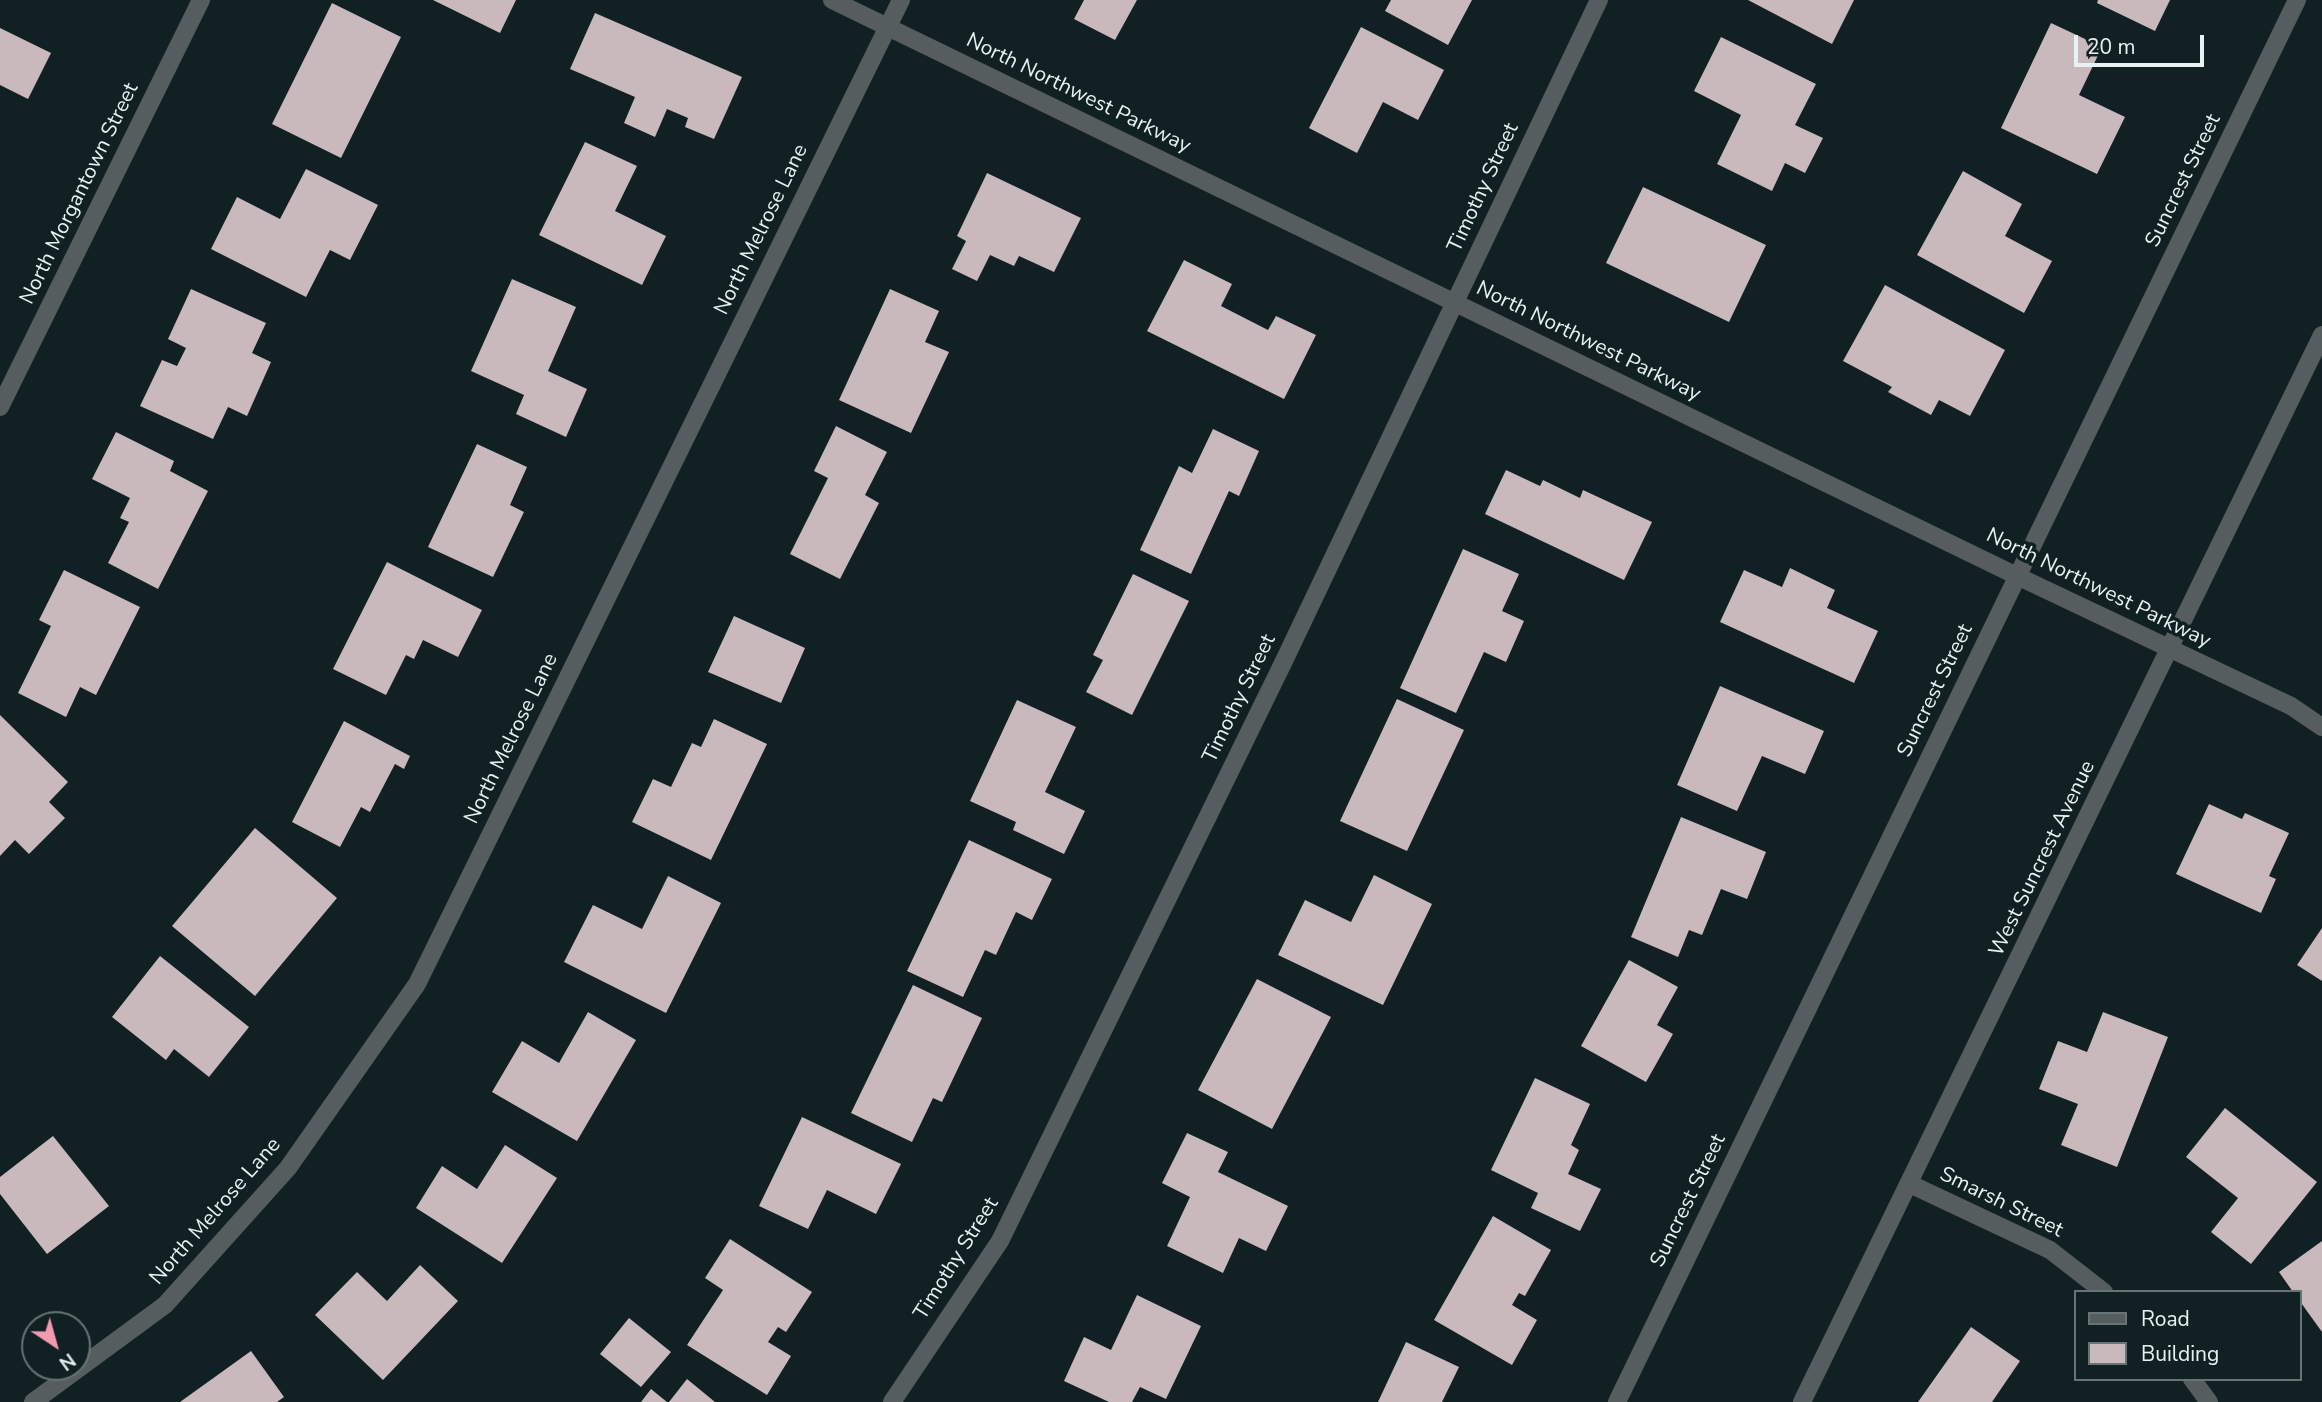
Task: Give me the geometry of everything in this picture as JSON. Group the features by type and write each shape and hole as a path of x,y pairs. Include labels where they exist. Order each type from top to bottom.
{"street":[{"name":"North Morgantown Street","path":"0,407 201,0"},
{"name":"North Northwest Parkway","path":"832,0 2017,576 2291,706 2322,727"},
{"name":"North Melrose Lane","path":"33,1402 165,1305 288,1168 417,984 901,0"},
{"name":"Timothy Street","path":"892,1402 1000,1241 1283,663 1598,0"},
{"name":"Suncrest Street","path":"1617,1402 2297,0"},
{"name":"West Suncrest Avenue","path":"1802,1402 2322,335"},
{"name":"Smarsh Street","path":"1910,1184 2050,1250 2101,1290"},
{"path":"2193,1381 2209,1402"}],"building":[{"path":"433,0 516,0 500,33"},
{"path":"1084,0 1137,0 1115,40 1074,19"},
{"path":"1391,0 1472,0 1448,45 1385,11"},
{"path":"1748,0 1854,0 1832,44"},
{"path":"2098,0 2170,0 2155,31 2097,3"},
{"path":"332,3 401,37 341,158 272,124"},
{"path":"595,13 742,77 714,139 685,127 688,118 667,109 655,137 624,123 635,97 570,69"},
{"path":"2051,23 2102,47 2079,95 2125,117 2097,174 2001,128"},
{"path":"1361,27 1444,70 1418,120 1383,102 1357,153 1309,128"},
{"path":"0,28 51,53 28,99 0,85"},
{"path":"1721,37 1816,84 1795,125 1823,138 1805,173 1785,163 1772,191 1717,164 1741,115 1694,91"},
{"path":"585,142 637,166 615,211 666,236 642,285 539,235"},
{"path":"306,169 378,205 350,260 330,250 306,297 211,249 237,197 280,219"},
{"path":"1963,171 2022,204 2005,236 2052,261 2024,313 1917,255"},
{"path":"987,173 1081,218 1054,272 1019,256 1014,266 990,255 977,281 952,269 966,241 957,236"},
{"path":"1643,187 1766,245 1729,322 1606,263"},
{"path":"1184,260 1232,284 1221,306 1268,330 1276,316 1316,335 1284,399 1147,331"},
{"path":"512,279 576,307 548,371 587,389 566,437 516,414 524,395 471,371"},
{"path":"1885,285 2005,350 1970,416 1939,400 1931,415 1888,392 1892,387 1843,361"},
{"path":"191,289 266,323 252,353 271,362 247,416 228,407 213,439 140,406 162,360 177,366 186,348 168,339"},
{"path":"890,289 939,311 925,342 949,352 911,433 839,400"},
{"path":"836,426 887,452 865,495 879,503 840,579 790,554 828,478 814,471"},
{"path":"1213,429 1259,451 1239,496 1229,491 1191,574 1140,550 1179,466 1192,473"},
{"path":"116,432 174,461 170,471 208,491 158,589 108,563 129,522 120,518 130,498 92,479"},
{"path":"477,444 527,467 510,505 524,512 493,577 428,547"},
{"path":"1506,470 1540,486 1543,480 1580,498 1583,490 1652,522 1624,580 1485,514"},
{"path":"1463,549 1519,574 1502,611 1524,621 1506,662 1484,652 1456,713 1400,688"},
{"path":"387,562 482,610 458,657 423,640 414,659 406,655 386,695 333,669"},
{"path":"1790,568 1835,590 1827,608 1878,631 1854,683 1720,622 1744,570 1782,587"},
{"path":"64,570 140,607 96,695 80,687 66,717 18,693 51,626 39,620"},
{"path":"1133,574 1189,601 1132,715 1086,692 1103,660 1093,655"},
{"path":"734,616 805,648 781,703 708,672"},
{"path":"1720,686 1824,731 1805,774 1762,756 1737,811 1677,785"},
{"path":"1397,699 1464,730 1407,851 1340,821"},
{"path":"1017,700 1076,727 1045,792 1085,811 1064,854 1013,830 1016,822 970,801"},
{"path":"0,715 68,782 49,802 65,818 29,854 15,840 0,856"},
{"path":"714,719 767,744 711,860 632,822 653,779 671,787 692,743 701,747"},
{"path":"344,721 410,756 404,769 395,764 370,812 361,807 340,847 292,822"},
{"path":"2209,804 2242,819 2245,813 2289,833 2269,876 2276,879 2261,913 2176,874"},
{"path":"1681,817 1766,852 1747,899 1721,889 1702,935 1689,930 1678,957 1631,937"},
{"path":"255,828 337,898 255,996 172,926"},
{"path":"969,840 1052,879 1032,920 1016,912 996,955 985,950 963,997 907,971"},
{"path":"1374,875 1432,904 1383,1005 1278,955 1305,900 1351,922"},
{"path":"668,876 721,903 666,1013 564,962 593,905 642,929"},
{"path":"2322,928 2322,981 2297,965"},
{"path":"160,956 249,1027 209,1077 174,1049 166,1060 112,1017"},
{"path":"1629,960 1678,987 1657,1025 1673,1034 1646,1082 1581,1046"},
{"path":"1257,979 1331,1017 1272,1129 1198,1090"},
{"path":"913,985 982,1018 942,1102 933,1098 912,1142 851,1113"},
{"path":"588,1012 636,1040 577,1141 492,1092 522,1041 559,1063"},
{"path":"2103,1012 2168,1037 2117,1167 2061,1145 2078,1104 2039,1089 2058,1041 2087,1052"},
{"path":"1535,1078 1590,1104 1571,1145 1579,1150 1568,1174 1601,1189 1580,1231 1531,1208 1538,1193 1491,1170"},
{"path":"2225,1108 2317,1182 2251,1264 2211,1232 2238,1198 2186,1157"},
{"path":"802,1117 901,1164 876,1214 827,1190 808,1229 759,1206"},
{"path":"1187,1133 1228,1152 1218,1172 1288,1206 1266,1251 1239,1238 1223,1273 1167,1246 1190,1197 1162,1183"},
{"path":"53,1136 109,1206 47,1254 0,1194 0,1177"},
{"path":"505,1145 557,1178 502,1263 416,1208 442,1166 477,1189"},
{"path":"1493,1216 1551,1250 1525,1296 1519,1293 1512,1305 1537,1320 1512,1365 1434,1320"},
{"path":"730,1239 812,1292 786,1332 778,1327 768,1342 791,1356 767,1395 687,1345 723,1290 705,1278"},
{"path":"2322,1241 2322,1332 2301,1303 2301,1290 2292,1290 2279,1272"},
{"path":"420,1265 458,1301 383,1380 315,1315 357,1272 387,1301"},
{"path":"1137,1295 1201,1326 1166,1399 1140,1387 1132,1402 1109,1402 1064,1381 1084,1337 1111,1350"},
{"path":"629,1318 671,1352 641,1387 600,1354"},
{"path":"1971,1327 2020,1361 1992,1402 1918,1402"},
{"path":"1406,1342 1459,1367 1442,1402 1378,1402"},
{"path":"251,1351 284,1397 277,1402 180,1402"},
{"path":"687,1379 715,1402 669,1402"},
{"path":"651,1389 667,1402 641,1402"}]}
